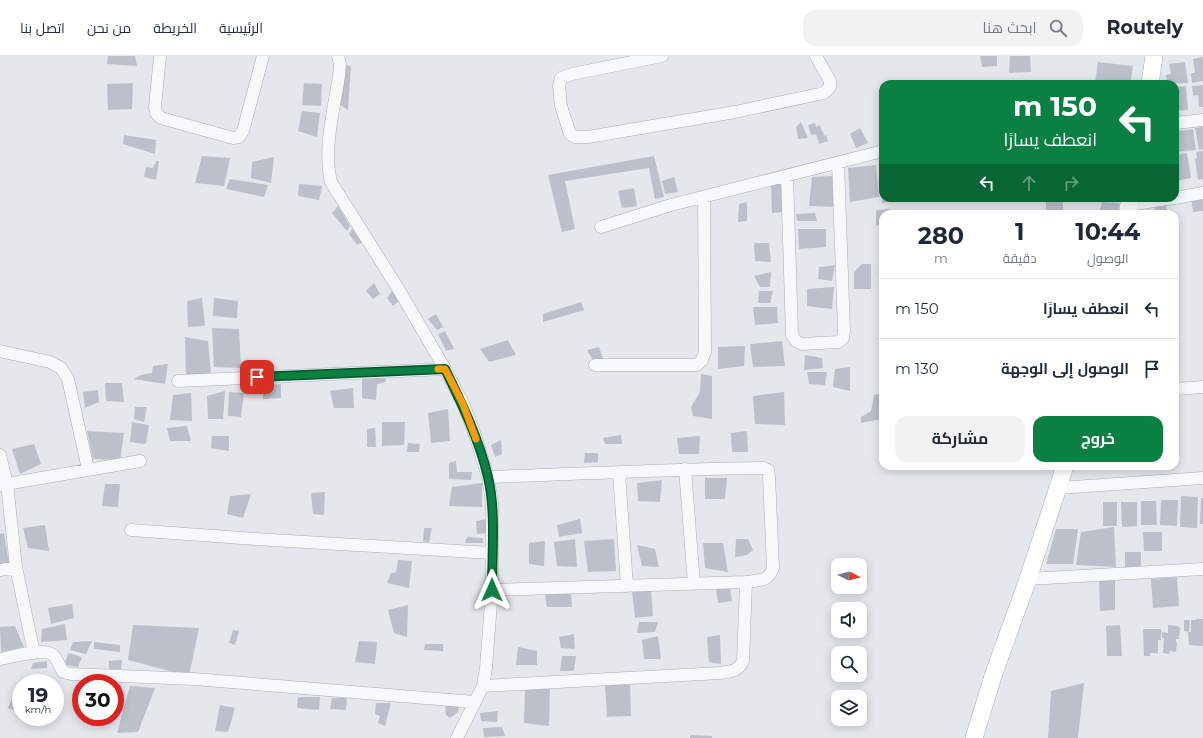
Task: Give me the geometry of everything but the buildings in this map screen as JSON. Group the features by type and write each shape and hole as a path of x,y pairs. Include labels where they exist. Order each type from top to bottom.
{"street":[{"path":"160,56 155,107 156,113 161,118 233,138 239,137 243,131 263,56"},
{"path":"338,56 340,64 339,76 328,154 328,169 331,182 399,290 445,369 463,404 475,435 488,477 492,503 492,590 486,668 482,686 457,738"},
{"path":"662,56 572,74 562,78 559,86 562,106 570,134 575,137 588,137 735,112 824,93 830,87 830,81 816,56"},
{"path":"1151,80 1154,56"},
{"path":"1179,123 1203,120"},
{"path":"600,227 671,205 879,152"},
{"path":"787,176 792,335 796,341 802,344 838,342 843,338 844,331 838,163"},
{"path":"1179,197 1203,193"},
{"path":"595,365 697,365 702,360 704,352 704,197"},
{"path":"1129,206 1152,202"},
{"path":"0,350 50,362 61,368 68,379 88,470"},
{"path":"178,381 445,369"},
{"path":"1179,389 1203,387"},
{"path":"0,455 3,485 16,567 34,652"},
{"path":"3,485 140,461"},
{"path":"488,477 619,473 685,469 764,468 768,470 773,568 770,575 765,580 746,582 492,590"},
{"path":"685,469 694,584"},
{"path":"974,738 994,674 1028,579 1064,470"},
{"path":"619,473 628,586"},
{"path":"1059,488 1203,478"},
{"path":"131,530 492,553"},
{"path":"0,570 16,567"},
{"path":"1028,579 1203,569"},
{"path":"482,686 735,671 740,667 743,661 746,582"},
{"path":"0,659 34,652 47,652 54,656 63,672 71,674 194,679 475,702"}],"slow traffic":[{"path":"438,369 445,369 463,404 476,439"}],"route":[{"path":"257,377 445,369 463,404 475,435 488,477 492,503 492,590"}]}
